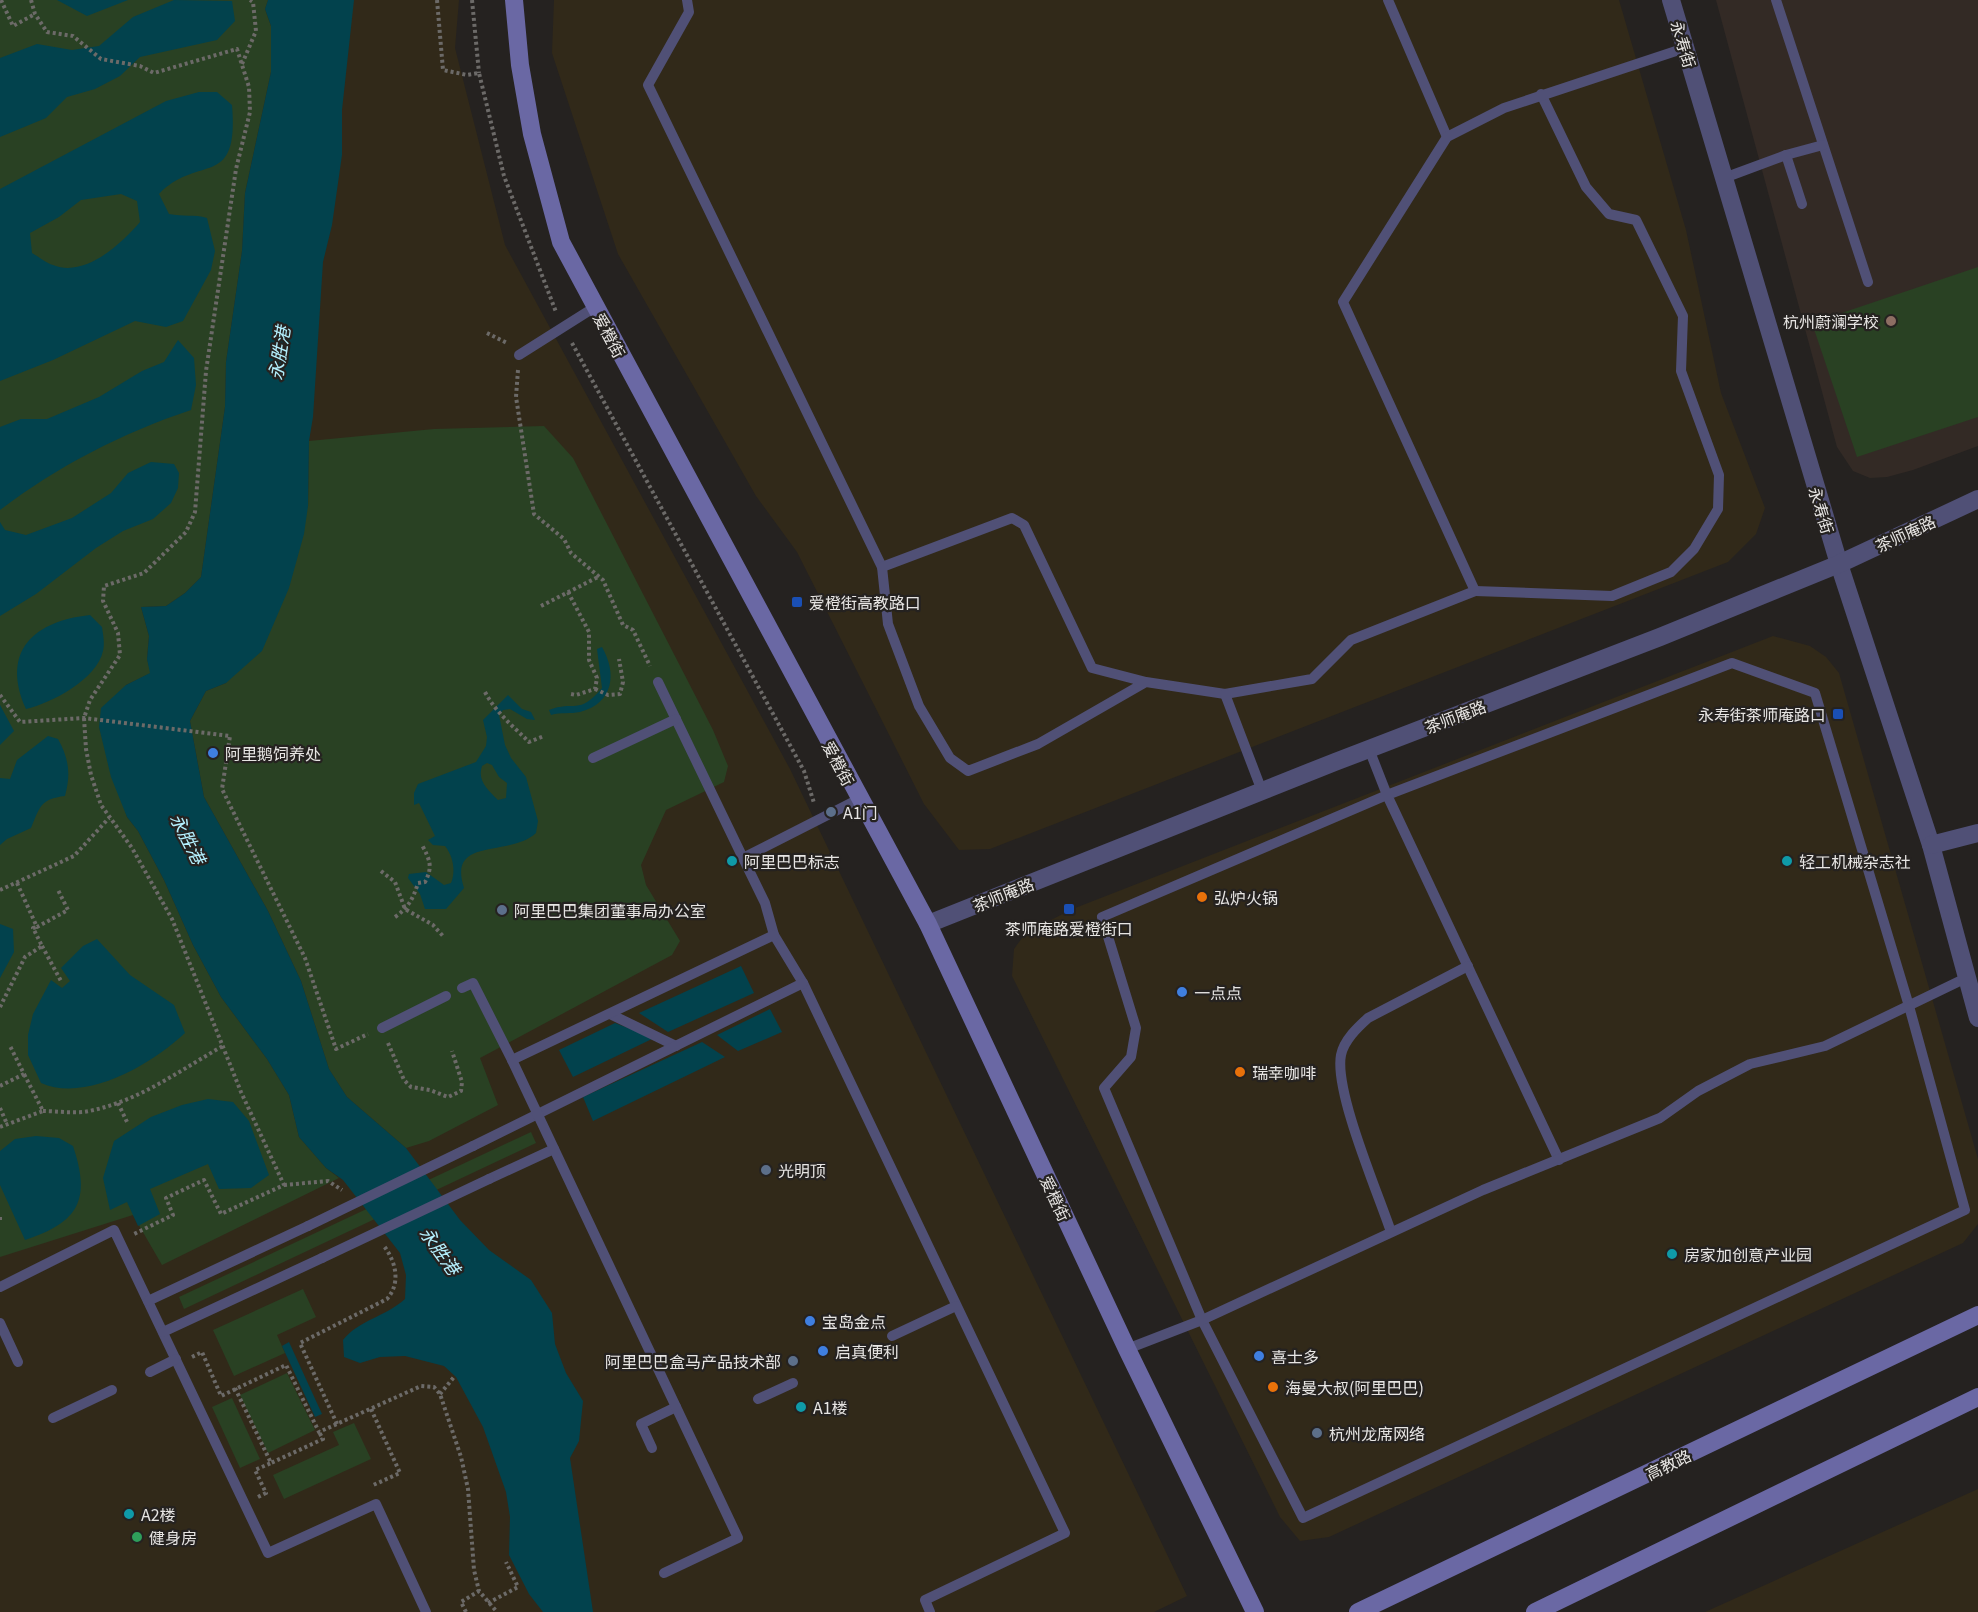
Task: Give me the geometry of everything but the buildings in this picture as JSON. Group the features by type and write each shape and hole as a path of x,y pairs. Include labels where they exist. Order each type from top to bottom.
{"street":[{"name":"爱橙街","path":"514,0 520,64 532,134 561,243 928,924 1127,1349 1255,1612"},
{"name":"永寿街","path":"1671,0 1839,564 1930,845 1978,1018"},
{"name":"茶师庵路","path":"928,924 1369,749 1660,637 1839,564 1978,499"},
{"path":"1930,845 1978,833"},
{"name":"高教路","path":"1358,1612 1978,1315"},
{"path":"1536,1612 1978,1397"}],"lane":[{"path":"687,0 689,12 648,85 882,567 888,624 919,706 950,758 968,771 1038,744 1146,682"},
{"path":"1388,0 1447,137"},
{"path":"1776,0 1868,282"},
{"path":"1475,591 1343,302 1447,137 1503,108 1685,48"},
{"path":"882,567 1012,518 1024,525 1092,668 1146,682 1225,694 1312,679 1351,640 1475,591 1612,596 1671,572 1694,549 1718,509 1719,475 1681,372 1683,316 1636,220 1609,214 1586,187 1541,94"},
{"path":"1724,178 1786,155 1823,145"},
{"path":"1786,155 1802,204"},
{"path":"519,355 595,308"},
{"path":"1732,663 1815,693 1909,1006 1965,1210 1303,1518 1202,1320 1104,1088 1131,1057 1136,1028 1102,917 1387,795 1732,663"},
{"path":"658,682 765,903 774,935 803,983 1065,1533 925,1600 930,1612"},
{"path":"1225,694 1262,791"},
{"path":"593,759 675,719"},
{"path":"1369,749 1387,795 1559,1160"},
{"path":"743,858 859,799"},
{"path":"512,1060 774,935"},
{"path":"1391,1232 1341,1086 1341,1053 1355,1029 1368,1018 1468,966"},
{"path":"1127,1349 1202,1320 1391,1232 1660,1118 1698,1091 1750,1064 1825,1046 1966,978"},
{"path":"462,988 473,983 512,1060 676,1407 691,1430 738,1538 664,1573"},
{"path":"148,1301 473,1146 803,983"},
{"path":"382,1028 446,996"},
{"path":"610,1014 676,1046"},
{"path":"163,1332 554,1149"},
{"path":"0,1287 114,1230 268,1553 376,1504 426,1612"},
{"path":"892,1336 956,1306"},
{"path":"0,1323 18,1362"},
{"path":"150,1372 176,1359"},
{"path":"758,1399 793,1383"},
{"path":"53,1418 112,1390"},
{"path":"652,1448 641,1424 676,1407"}],"path":[{"path":"2,0 13,26 35,14"},
{"path":"31,0 35,14 47,32 73,36 101,59 140,66 154,73 237,50 249,87 250,112 236,169 206,371 195,512 186,532 144,573 104,586 103,601 118,633 120,655 90,700 84,718 91,775 101,805 132,848 161,896 241,1092 284,1185 221,1214 204,1180 165,1198 173,1215 120,1241"},
{"path":"242,65 256,31 253,2 250,0"},
{"path":"437,0 443,70 467,75 480,73"},
{"path":"472,0 480,73 504,176 564,327 804,771 819,818"},
{"path":"487,333 505,341"},
{"path":"519,355 516,397 534,514 564,539 571,553 603,580 623,625 633,630 650,666"},
{"path":"541,606 598,577"},
{"path":"568,592 589,632 589,660 597,678 596,689"},
{"path":"572,694 596,689 608,695 620,694 623,682 619,659"},
{"path":"485,692 492,706 509,720 510,725 529,742 544,736"},
{"path":"0,695 20,722 84,718 230,736 222,789 305,958 336,1049 382,1028 404,1080 411,1087 430,1090 440,1096 448,1097 461,1091 462,1082 452,1051"},
{"path":"0,890 74,856 110,818"},
{"path":"395,917 414,898 418,884 425,882 431,872 430,860 422,845"},
{"path":"381,871 395,882 405,909 433,925 443,936"},
{"path":"17,884 37,927"},
{"path":"58,890 68,910 33,928 61,981"},
{"path":"0,1007 25,957 42,946"},
{"path":"10,1046 43,1111"},
{"path":"0,1127 43,1111 87,1112 118,1103 168,1080 223,1046"},
{"path":"0,1086 24,1074"},
{"path":"118,1103 127,1122"},
{"path":"0,1108 7,1124"},
{"path":"0,1217 0,1223"},
{"path":"337,1424 300,1343 387,1299 395,1290 396,1275 392,1257"},
{"path":"191,1358 202,1352 221,1396 286,1365 323,1439 255,1470 266,1493 257,1497"},
{"path":"440,1394 454,1377"},
{"path":"319,1432 420,1386 434,1387 440,1394 461,1457 468,1489 474,1570 479,1591 497,1612"},
{"path":"235,1388 271,1463"},
{"path":"371,1409 400,1473 373,1485"},
{"path":"488,1603 518,1587 506,1562"},
{"path":"466,1612 461,1602 479,1591"}],"shaded area":[{"path":"0,0 459,0 455,48 505,245 790,769 1187,1596 1154,1612 0,1612"},
{"path":"554,0 1619,0 1686,230 1721,393 1765,508 1756,534 1728,562 990,849 959,850 924,804 797,552 756,496 618,254 552,53"},
{"name":"杭州蔚澜学校","path":"1716,0 1978,0 1978,446 1913,470 1887,477 1870,478 1853,471 1837,447"},
{"path":"1773,636 1810,646 1826,657 1839,673 1978,1159 1978,1224 1963,1243 1329,1537 1300,1541 1280,1517 1012,976 1014,949 1025,934 1070,910"},
{"path":"1978,1489 1978,1612 1705,1612"}],"green space":[{"path":"0,0 268,0 265,9 271,26 271,72 245,193 242,251 226,362 225,407 201,577 185,593 166,606 141,607 149,636 147,659 151,673 126,685 99,727 127,817 138,831 164,880 193,945 221,997 267,1059 289,1095 299,1137 326,1168 339,1178 162,1265 133,1215 0,1257"},
{"path":"1978,267 1978,417 1857,457 1812,323"},
{"path":"544,426 573,458 713,730 728,766 724,782 666,810 641,865 646,885 680,941 672,955 480,1058 498,1105 429,1141 406,1148 347,1097 329,1069 301,981 268,911 204,797 190,721 206,691 226,683 308,506 309,441 434,429"},
{"path":"531,1132 536,1143 184,1309 179,1297"},
{"path":"303,1289 316,1317 277,1335 285,1353 234,1376 213,1330"},
{"path":"287,1373 315,1430 268,1453 240,1395"},
{"path":"232,1398 260,1459 240,1468 212,1407"},
{"path":"354,1423 371,1459 284,1499 273,1475 339,1445 333,1432"}],"water":[{"path":"57,0 128,0 87,16"},
{"path":"174,0 232,1 235,21 217,40 140,57 120,76 95,89 67,97 46,118 0,137 0,58 37,44 72,50 99,46 133,17"},
{"name":"永胜港","path":"268,0 354,0 342,110 342,155 332,225 323,262 313,417 309,441 308,506 304,534 289,588 262,651 226,683 206,691 190,721 204,797 268,911 301,981 329,1069 347,1097 406,1148 460,1220 489,1250 531,1280 552,1313 555,1344 566,1373 583,1401 579,1441 570,1458 593,1612 543,1612 529,1594 509,1555 510,1517 506,1492 483,1427 456,1377 444,1366 405,1356 380,1357 360,1363 344,1357 343,1340 349,1333 405,1299 406,1275 400,1253 343,1180 326,1168 299,1137 289,1095 267,1059 221,997 193,945 164,880 138,831 127,817 111,777 99,727 101,708 126,685 150,673 147,659 149,636 141,607 166,606 185,593 201,577 225,407 226,362 242,251 245,193 271,72 271,26 265,9"},
{"path":"199,92 217,92 232,105 233,132 229,149 223,160 174,182 159,194 169,214 207,218 215,251 211,270 183,321 166,327 135,321 53,360 0,381 0,189 166,101","holes":["121,194 137,201 140,222 113,249 90,263 65,268 50,264 32,253 30,233 59,217 81,200"]},
{"path":"178,340 194,358 196,385 191,410 140,429 91,452 45,479 0,510 0,427 21,419 47,419 99,397 142,371 164,362"},
{"path":"151,462 174,464 179,473 178,488 171,503 153,519 123,531 96,548 36,594 0,616 0,522 5,530 26,535 72,518 111,493 128,473"},
{"path":"90,615 102,627 104,648 99,661 83,680 72,688 48,701 26,709 19,688 17,670 20,655 28,642 53,624 70,618"},
{"path":"602,647 610,667 611,677 606,694 600,702 580,712 551,715 549,710 588,702 602,688 597,649"},
{"path":"508,695 522,709 531,712 535,720 527,719 510,709 503,710 499,715 505,745 511,758 526,777 538,821 536,833 511,845 472,854 464,861 461,872 464,888 446,909 425,909 420,894 408,878 409,874 426,872 444,885 451,883 453,869 452,859 445,846 433,845 428,840 435,836 419,803 414,805 414,793 418,784 476,762 486,746 487,737 483,720","holes":["487,763 492,765 499,777 507,783 506,798 498,800 482,781 482,766"]},
{"path":"0,705 14,731 0,745"},
{"path":"48,736 58,739 67,760 68,781 65,796 50,799 42,805 31,828 7,839 0,845 0,778 10,779 17,760"},
{"path":"0,924 13,929 14,952 0,978"},
{"path":"97,939 130,975 174,1005 185,1033 137,1068 98,1084 78,1088 59,1088 41,1083 28,1055 28,1035 33,1014 51,980 62,988 70,981 61,968 83,946"},
{"path":"741,966 754,993 668,1032 639,1013"},
{"path":"770,1009 782,1032 738,1051 717,1035"},
{"path":"615,1023 654,1038 573,1077 559,1050"},
{"path":"702,1042 725,1057 593,1121 583,1097"},
{"path":"208,1099 233,1102 249,1121 269,1175 251,1188 219,1189 208,1164 150,1189 160,1214 138,1226 127,1202 110,1210 103,1178 114,1141 151,1117 182,1105"},
{"path":"36,1136 59,1138 73,1146 81,1181 80,1195 69,1217 43,1233 25,1240 0,1185 0,1151 15,1139"},
{"path":"289,1342 322,1414 315,1417 282,1346"}],"place":[{"name":"杭州蔚澜学校","path":"1891,321"},
{"name":"爱橙街高教路口","path":"797,602"},
{"name":"永寿街茶师庵路口","path":"1838,714"},
{"name":"阿里鹅饲养处","path":"213,753"},
{"name":"A1门","path":"831,812"},
{"name":"阿里巴巴标志","path":"732,861"},
{"name":"轻工机械杂志社","path":"1787,861"},
{"name":"弘炉火锅","path":"1202,897"},
{"name":"茶师庵路爱橙街口","path":"1069,909"},
{"name":"阿里巴巴集团董事局办公室","path":"502,910"},
{"name":"一点点","path":"1182,992"},
{"name":"瑞幸咖啡","path":"1240,1072"},
{"name":"光明顶","path":"766,1170"},
{"name":"房家加创意产业园","path":"1672,1254"},
{"name":"宝岛金点","path":"810,1321"},
{"name":"启真便利","path":"823,1351"},
{"name":"喜士多","path":"1259,1356"},
{"name":"阿里巴巴盒马产品技术部","path":"793,1361"},
{"name":"海曼大叔(阿里巴巴)","path":"1273,1387"},
{"name":"A1楼","path":"801,1407"},
{"name":"杭州龙席网络","path":"1317,1433"},
{"name":"A2楼","path":"129,1514"},
{"name":"健身房","path":"137,1537"}]}
